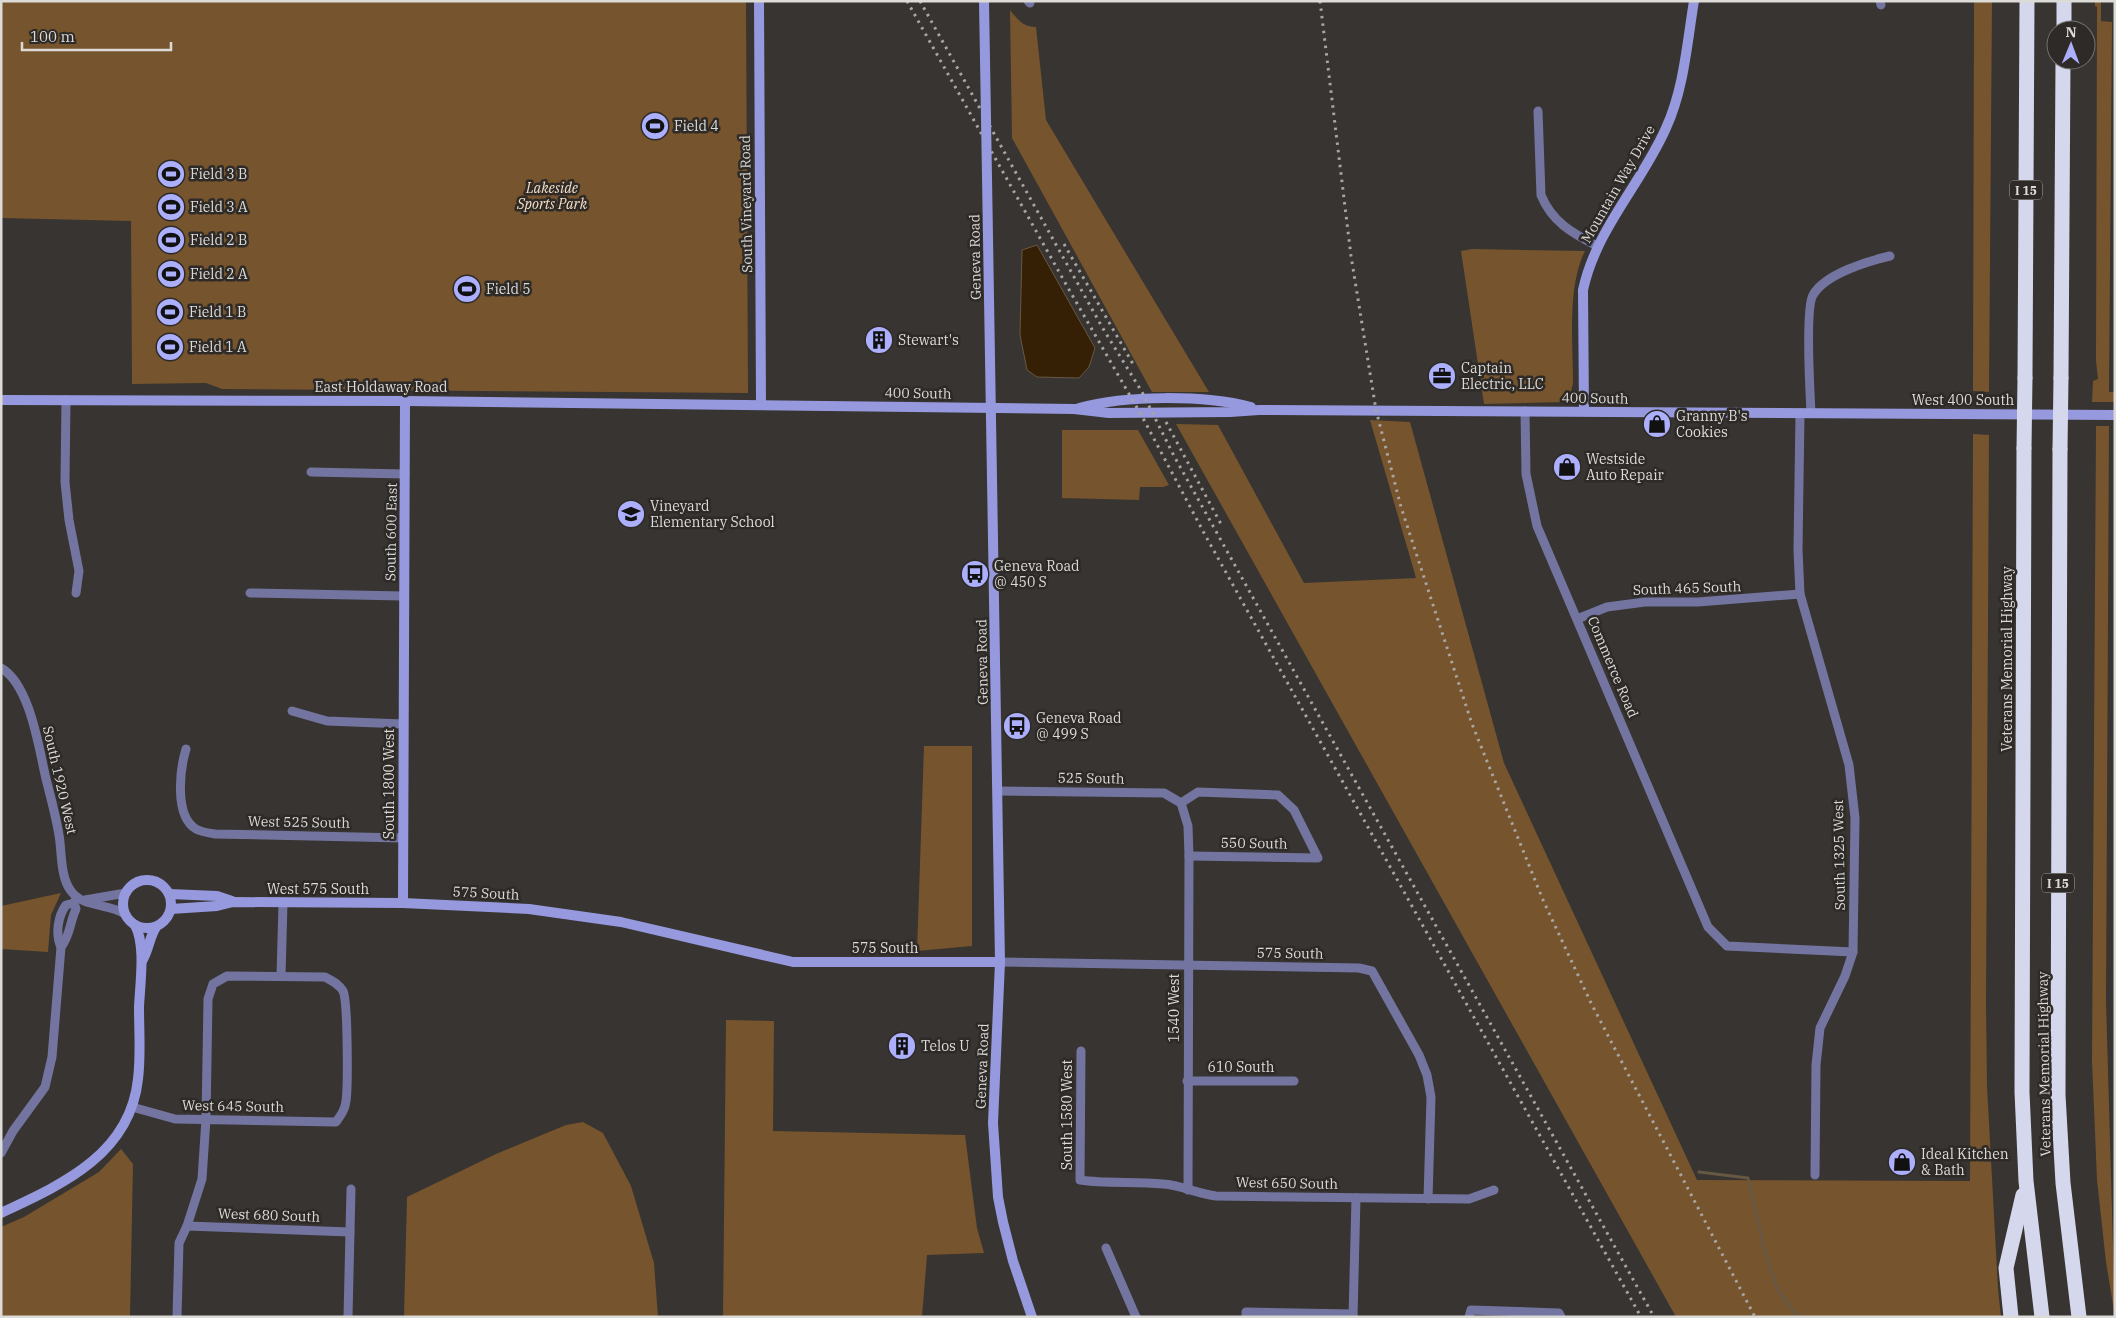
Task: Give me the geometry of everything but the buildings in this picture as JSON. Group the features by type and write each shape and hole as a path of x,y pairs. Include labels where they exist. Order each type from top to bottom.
{"highway":[{"name":"Veterans Memorial Highway","path":"2027,1 2022,1056 2026,1182 2042,1317"},
{"path":"2064,1 2064,20"},
{"name":"Veterans Memorial Highway","path":"2063,70 2058,1095 2064,1193 2079,1317"},
{"path":"2011,1317 2006,1268 2026,1182"}],"street":[{"name":"South Vineyard Road","path":"759,1 761,406"},
{"name":"Geneva Road","path":"984,1 1000,962 993,1123 998,1197 1013,1261 1032,1317"},
{"name":"Mountain Way Drive","path":"1584,411 1583,290 1590,262 1597,246 1656,148 1674,108 1694,1"},
{"path":"1538,112 1541,195 1546,208 1554,219 1566,229 1597,246"},
{"path":"1811,413 1809,321 1813,295 1820,287 1835,277 1866,262 1890,256"},
{"name":"East Holdaway Road","path":"1,400 405,401 761,406"},
{"path":"66,400 65,482 69,520 79,571 76,593"},
{"name":"South 600 East","path":"403,664 405,401"},
{"name":"400 South","path":"761,406 1074,409 1109,412 1230,412 1259,410 1811,413"},
{"name":"Commerce Road","path":"1525,411 1526,474 1537,526 1708,927 1727,946 1853,952"},
{"name":"West 400 South","path":"1811,413 2115,416"},
{"name":"South 1325 West","path":"1800,414 1798,550 1800,594 1849,765 1855,818 1853,952 1845,976 1820,1028 1816,1065 1815,1175"},
{"path":"311,472 405,474"},
{"path":"250,593 403,596"},
{"name":"South 465 South","path":"1577,618 1607,607 1646,602 1698,602 1800,594"},
{"name":"South 1800 West","path":"403,664 403,903"},
{"name":"South 1920 West","path":"4,670 22,693 32,718 59,833 66,880 71,893 79,900"},
{"path":"292,711 327,722 403,724"},
{"name":"West 525 South","path":"186,749 181,766 181,796 184,813 195,829 215,834 403,838"},
{"name":"525 South","path":"998,791 1164,793 1181,802"},
{"name":"550 South","path":"1181,802 1198,792 1278,795 1294,810 1318,858 1189,856"},
{"name":"1540 West","path":"1181,802 1188,826 1189,856 1187,966 1188,1190"},
{"path":"1,1213 62,1184 98,1158 119,1132 132,1107 138,1080 142,961 140,933 126,914 123,906 126,893 131,886 144,880 160,884 169,894 171,908 168,916 156,927 150,936 148,953 142,961"},
{"path":"1,1153 13,1131 44,1087 52,1057 61,946 58,940 61,916 66,905 79,900 126,893"},
{"name":"West 575 South","path":"169,894 217,896 233,902"},
{"path":"79,900 93,906 109,907 126,914"},
{"name":"West 575 South","path":"171,908 217,906 233,902 403,903"},
{"path":"177,1317 179,1243 187,1226 202,1179 206,1119 208,999 213,984 227,976 281,976 283,902"},
{"name":"575 South","path":"403,903 529,909 621,922 793,962 1000,962 1359,968 1372,971 1419,1055 1427,1075 1431,1097 1428,1198"},
{"path":"135,925 143,928 156,927"},
{"name":"West 645 South","path":"132,1107 174,1119 336,1122 343,1112 346,1100 344,992 336,983 325,977 281,976"},
{"name":"South 1580 West","path":"1080,1180 1082,1140 1081,1051"},
{"name":"610 South","path":"1187,1081 1294,1081"},
{"name":"West 650 South","path":"1080,1180 1164,1184 1216,1196 1469,1199 1494,1190"},
{"path":"348,1317 351,1189"},
{"path":"1246,1314 1353,1315 1356,1198"},
{"name":"West 680 South","path":"187,1226 350,1232"},
{"path":"1106,1248 1136,1317"},
{"path":"1470,1313 1560,1315"}],"green space":[{"name":"Lakeside Sports Park","path":"1,1 746,1 748,393 222,389 206,383 132,384 131,221 1,218"},
{"path":"1974,1 1992,1 1989,392 1973,391"},
{"path":"2095,1 2101,1 2101,21 2112,22 2109,392 2115,392 2115,402 2092,402 2093,381 2098,379 2096,361 2097,7 2095,6"},
{"path":"1010,10 1024,24 1036,27 1046,120 1209,392 1152,392 1012,138"},
{"path":"1472,249 1585,251 1579,265 1573,297 1573,383 1570,396 1563,402 1484,404 1461,251"},
{"path":"1370,420 1410,422 1504,763 1697,1180 1970,1181 1973,434 1989,435 1987,1086 2001,1317 1676,1317 1176,424 1218,425 1304,583 1416,578"},
{"path":"2096,426 2109,426 2106,1000 2115,1317 2106,1262 2097,1180 2092,1061"},
{"path":"1062,430 1138,430 1169,485 1163,487 1140,487 1139,500 1062,498"},
{"path":"924,746 972,746 972,946 917,951"},
{"path":"61,893 51,915 48,952 1,949 1,906"},
{"path":"726,1020 774,1021 773,1131 965,1135 977,1228 984,1253 927,1255 922,1317 723,1317"},
{"path":"583,1122 603,1133 631,1186 654,1263 658,1317 404,1317 407,1197 496,1154 566,1125"},
{"path":"121,1149 133,1164 130,1317 1,1317 1,1227 24,1217 99,1172"}],"shaded area":[{"path":"1037,245 1095,348 1089,367 1079,378 1037,377 1027,370 1020,335 1022,250"}],"waterway":[{"path":"1699,1172 1748,1178 1766,1256 1777,1289 1798,1317"}],"railway":[{"path":"907,1 1144,420 1204,533 1641,1317"},
{"path":"920,1 1102,327 1142,392 1174,456 1654,1317"},
{"path":"1320,1 1351,256 1376,410 1401,507 1472,724 1543,900 1591,1003 1755,1317"},
{"path":"1064,244 1133,364"},
{"path":"1166,422 1222,526"}],"place":[{"name":"Field 4","path":"655,126"},
{"name":"Field 3 B","path":"171,174"},
{"name":"Field 3 A","path":"171,207"},
{"name":"Field 2 B","path":"171,240"},
{"name":"Field 2 A","path":"171,274"},
{"name":"Field 5","path":"467,289"},
{"name":"Field 1 B","path":"170,312"},
{"name":"Stewart's","path":"879,340"},
{"name":"Field 1 A","path":"170,347"},
{"name":"Captain Electric, LLC","path":"1442,376"},
{"name":"Granny B's Cookies","path":"1657,424"},
{"name":"Westside Auto Repair","path":"1567,467"},
{"name":"Vineyard Elementary School","path":"631,514"},
{"name":"Geneva Road @ 450 S","path":"975,574"},
{"name":"Geneva Road @ 499 S","path":"1017,726"},
{"name":"Telos U","path":"902,1046"},
{"name":"Ideal Kitchen & Bath","path":"1902,1162"}]}
